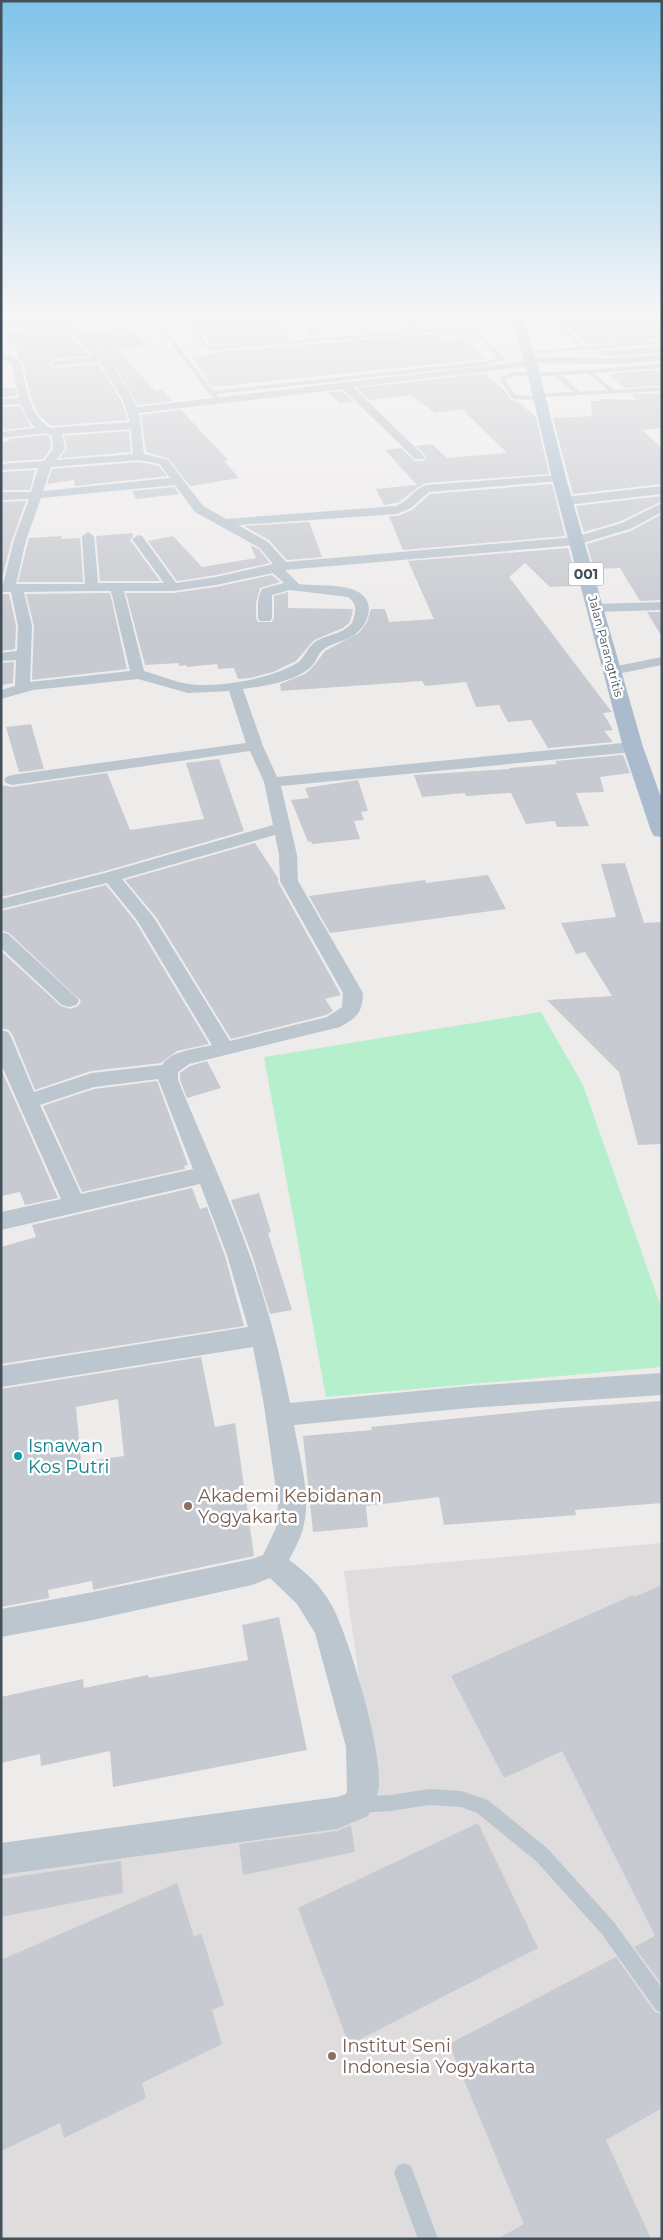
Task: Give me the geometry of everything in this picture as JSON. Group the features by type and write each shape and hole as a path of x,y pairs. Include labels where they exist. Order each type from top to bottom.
{"main road":[{"name":"Jalan Parangtritis","path":"544,421 634,748 662,831"}],"street":[{"path":"22,688 25,626 9,588 15,540 36,495 46,464 59,449 57,434 35,421"},
{"path":"135,421 139,457"},
{"path":"381,421 419,458"},
{"path":"1,435 136,425"},
{"path":"1,466 139,457 160,460 171,470 199,509 264,545 292,586"},
{"path":"222,523 397,510 408,507 418,493 426,489 559,478"},
{"path":"1,496 36,495 178,481"},
{"path":"566,501 662,490"},
{"path":"9,588 92,589 174,587 216,581 279,566 327,560 576,541 616,530 662,507"},
{"path":"634,522 662,519"},
{"path":"88,536 92,589"},
{"path":"138,539 174,587"},
{"path":"1,694 22,688 138,675 153,677 183,688 208,689 234,686 270,678 302,666 310,659 318,647 348,634 359,622 362,605 358,598 340,590 292,586 267,592 265,596 265,618"},
{"path":"117,588 138,675"},
{"path":"596,608 662,606"},
{"path":"1,657 24,655"},
{"path":"612,671 662,661"},
{"path":"1,1624 252,1572 273,1564 291,1522 291,1504 279,1415 263,1335 247,1280 207,1174 168,1080 168,1071 173,1064 183,1059 333,1022 346,1016 352,1009 353,993 289,881 287,869 288,855 272,782 255,746 234,686"},
{"path":"12,780 255,746"},
{"path":"272,782 634,748"},
{"path":"1,932 3,901 111,876 282,828"},
{"path":"111,876 145,918 224,1048"},
{"path":"1,938 70,1001"},
{"path":"1,1037 8,1072 29,1101 75,1205"},
{"path":"29,1101 92,1080 168,1071"},
{"path":"1,1221 207,1174"},
{"path":"1,1377 263,1335"},
{"path":"279,1415 469,1397 662,1384"},
{"path":"1,1859 270,1824 337,1813 357,1805 363,1790 361,1747 330,1632 323,1615 313,1600 296,1582 273,1564"}],"lane":[{"path":"357,1805 390,1803 429,1797 461,1799 482,1806 542,1855 607,1927 662,2004"},
{"path":"404,2173 428,2239"}],"shaded area":[{"name":"Institut Seni Indonesia Yogyakarta","path":"662,1543 662,2239 1,2239 1,1874 376,1799 344,1571"}],"green space":[{"path":"541,1012 583,1085 662,1310 662,1367 326,1397 264,1057"}],"building":[{"path":"1,421 28,421 31,427 4,430"},
{"path":"45,421 121,421 51,426"},
{"path":"142,421 191,421 228,460 224,461 239,478 190,486 169,459 146,452"},
{"path":"474,421 537,421 549,474 426,483 399,502 384,505 376,489 417,485 385,450 401,448 415,461 423,461 427,457 416,446 432,444 447,458 507,453"},
{"path":"554,421 662,421 662,428 642,430 662,448 662,484 573,494"},
{"path":"129,431 131,452 60,458 67,449 64,436"},
{"path":"45,435 50,437 51,448 43,459 1,462 1,442 10,441 8,439"},
{"path":"139,462 159,466 167,476 75,486 74,480 47,484 52,469"},
{"path":"35,470 30,490 1,490 1,472"},
{"path":"552,484 565,536 403,550 389,516 398,516 412,510 430,494"},
{"path":"174,487 179,494 136,499 132,491"},
{"path":"662,496 662,501 621,521 584,532 576,506"},
{"path":"26,501 12,540 1,582 1,502"},
{"path":"662,514 662,600 640,601 620,568 594,569 587,544 631,531"},
{"path":"309,522 322,557 287,560 269,540 244,526"},
{"path":"132,533 133,536 130,540 160,581 100,581 96,536"},
{"path":"62,536 61,539 80,538 83,582 18,582 29,538"},
{"path":"173,536 202,567 256,558 250,545 259,549 270,563 216,575 177,581 148,541"},
{"path":"568,548 574,570 567,571 575,586 550,587 525,563 509,577 612,712 603,713 613,730 604,731 613,742 548,748 531,720 508,722 499,705 476,707 466,682 425,686 422,681 281,691 280,684 305,674 325,651 359,633 367,622 371,609 385,609 389,622 434,619 408,561"},
{"path":"272,575 280,582 260,588 256,603 256,618 258,622 272,622 274,618 274,596 288,592 288,608 353,609 350,622 343,628 314,640 296,661 273,672 250,678 238,679 234,668 218,669 217,664 187,667 186,665 179,666 179,663 145,665 126,593 173,593 216,587"},
{"path":"110,593 127,669 32,680 34,626 26,594"},
{"path":"1,594 9,594 16,626 15,649 1,651"},
{"path":"647,612 662,612 662,637"},
{"path":"14,662 13,683 1,685 1,663"},
{"path":"31,724 44,769 19,772 6,727"},
{"path":"623,755 630,773 600,777 604,792 576,793 589,826 557,827 555,821 526,824 511,793 466,796 465,793 422,797 414,775 510,769 557,764 555,761"},
{"path":"219,759 244,831 105,871 1,897 1,785 12,787 107,773 130,830 204,819 186,763"},
{"path":"358,780 368,811 361,812 364,820 354,821 360,839 312,844 311,841 308,842 291,800 309,798 305,788"},
{"path":"255,843 278,878 278,882 341,995 325,999 333,1011 326,1015 231,1039 156,917 125,880"},
{"path":"625,863 644,923 662,922 662,1144 638,1145 619,1072 547,1000 612,996 585,952 576,954 561,923 616,917 601,864"},
{"path":"488,875 506,909 330,933 309,896 425,880 426,883"},
{"path":"106,885 135,921 209,1044 177,1051 161,1063 91,1071 35,1090 13,1036 9,1030 1,1028 1,951 61,1006 70,1009 78,1006 81,1001 9,933 1,930 1,911"},
{"path":"207,1061 221,1088 187,1098 180,1080 180,1073 190,1066"},
{"path":"1,1069 58,1198 25,1205 20,1192 1,1196"},
{"path":"157,1081 188,1165 184,1166 185,1169 82,1192 43,1106 94,1089"},
{"path":"192,1188 200,1209 207,1207 225,1256 244,1326 1,1364 1,1247 36,1237 32,1225"},
{"path":"259,1193 271,1232 268,1233 292,1310 270,1314 252,1255 231,1200"},
{"path":"201,1357 215,1427 235,1423 254,1556 93,1590 92,1581 48,1590 49,1598 1,1607 1,1389","holes":["118,1399 124,1456 81,1462 76,1407"]},
{"path":"662,1401 662,1503 575,1510 576,1515 444,1525 439,1497 366,1506 368,1527 313,1532 303,1436 372,1430 371,1427 561,1408"},
{"path":"662,1585 662,1984 634,1947 655,1936 562,1751 504,1778 451,1676 633,1595 634,1597"},
{"path":"279,1617 307,1750 113,1787 110,1751 41,1766 40,1754 1,1763 1,1697 83,1679 84,1688 148,1675 149,1678 248,1660 242,1625"},
{"path":"478,1823 538,1948 349,2045 298,1908"},
{"path":"351,1825 355,1852 243,1875 239,1844 337,1831"},
{"path":"121,1861 123,1893 1,1917 1,1879"},
{"path":"177,1883 194,1937 201,1933 224,2005 212,2010 222,2044 142,2083 146,2098 64,2138 60,2123 1,2151 1,1960"},
{"path":"616,1957 654,2011 662,2015 662,2108 606,2140 651,2239 497,2239 524,2224 449,2044"}],"place":[{"name":"Isnawan Kos Putri","path":"18,1456"},
{"name":"Akademi Kebidanan Yogyakarta","path":"188,1506"},
{"name":"Institut Seni Indonesia Yogyakarta","path":"332,2056"}]}
